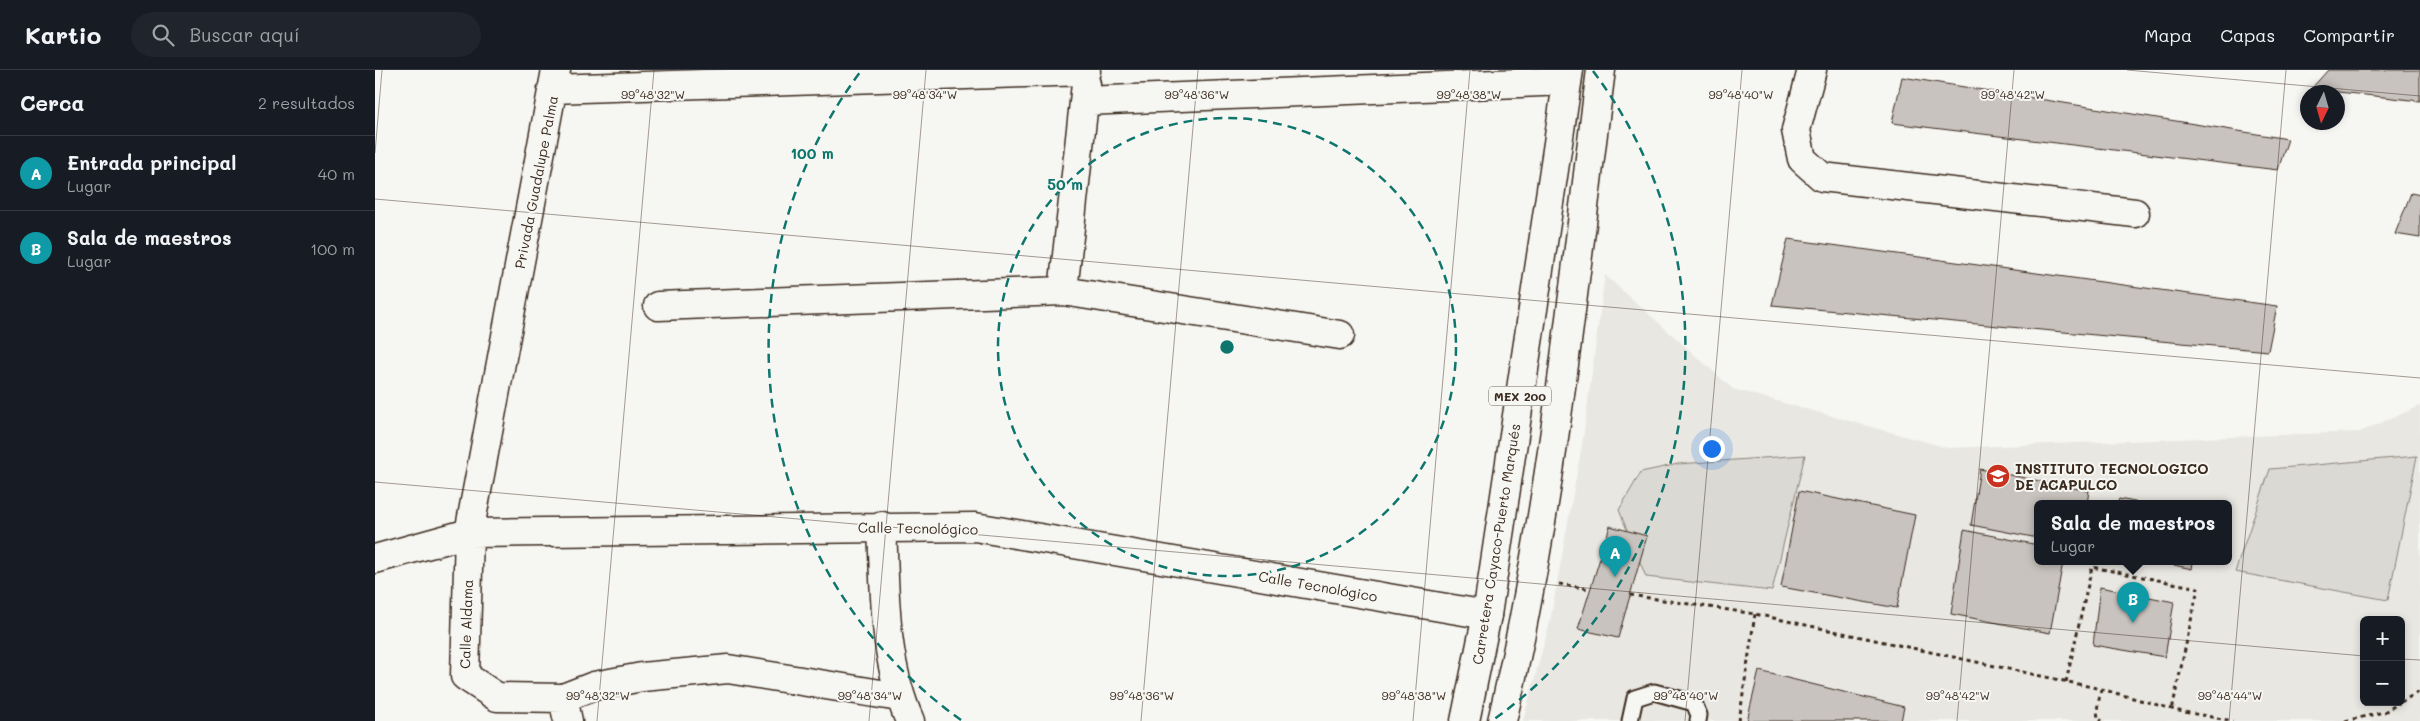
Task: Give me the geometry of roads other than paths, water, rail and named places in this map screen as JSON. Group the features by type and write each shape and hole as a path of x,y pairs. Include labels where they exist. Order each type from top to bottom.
{"street":[{"name":"MEX 200","path":"1502,721 1522,634 1560,389 1601,70"},
{"path":"1812,70 1796,130 1802,159 1822,177 2135,213"},
{"name":"Privada Guadalupe Palma","path":"469,533 554,80 1087,71 1063,291"},
{"path":"1085,101 1568,76"},
{"name":"Carretera Cayaco-Puerto Marqués","path":"1465,721 1487,615 1568,76"},
{"path":"658,306 1063,291 1340,336"},
{"path":"565,709 593,686 642,678 728,669 905,709 886,620 882,526"},
{"name":"Calle Tecnológico","path":"375,559 469,533 882,526 975,527 1487,615"},
{"name":"Calle Aldama","path":"469,533 465,676 497,697 565,709"},
{"path":"1448,721 1475,671"}],"lane":[{"path":"1630,721 1635,698 1654,692 1694,703 1699,715 1698,721"}],"place":[{"name":"INSTITUTO TECNOLOGICO DE ACAPULCO","path":"1998,476"},
{"name":"Entrada principal","path":"1615,577"},
{"name":"Sala de maestros","path":"2133,623"}]}
